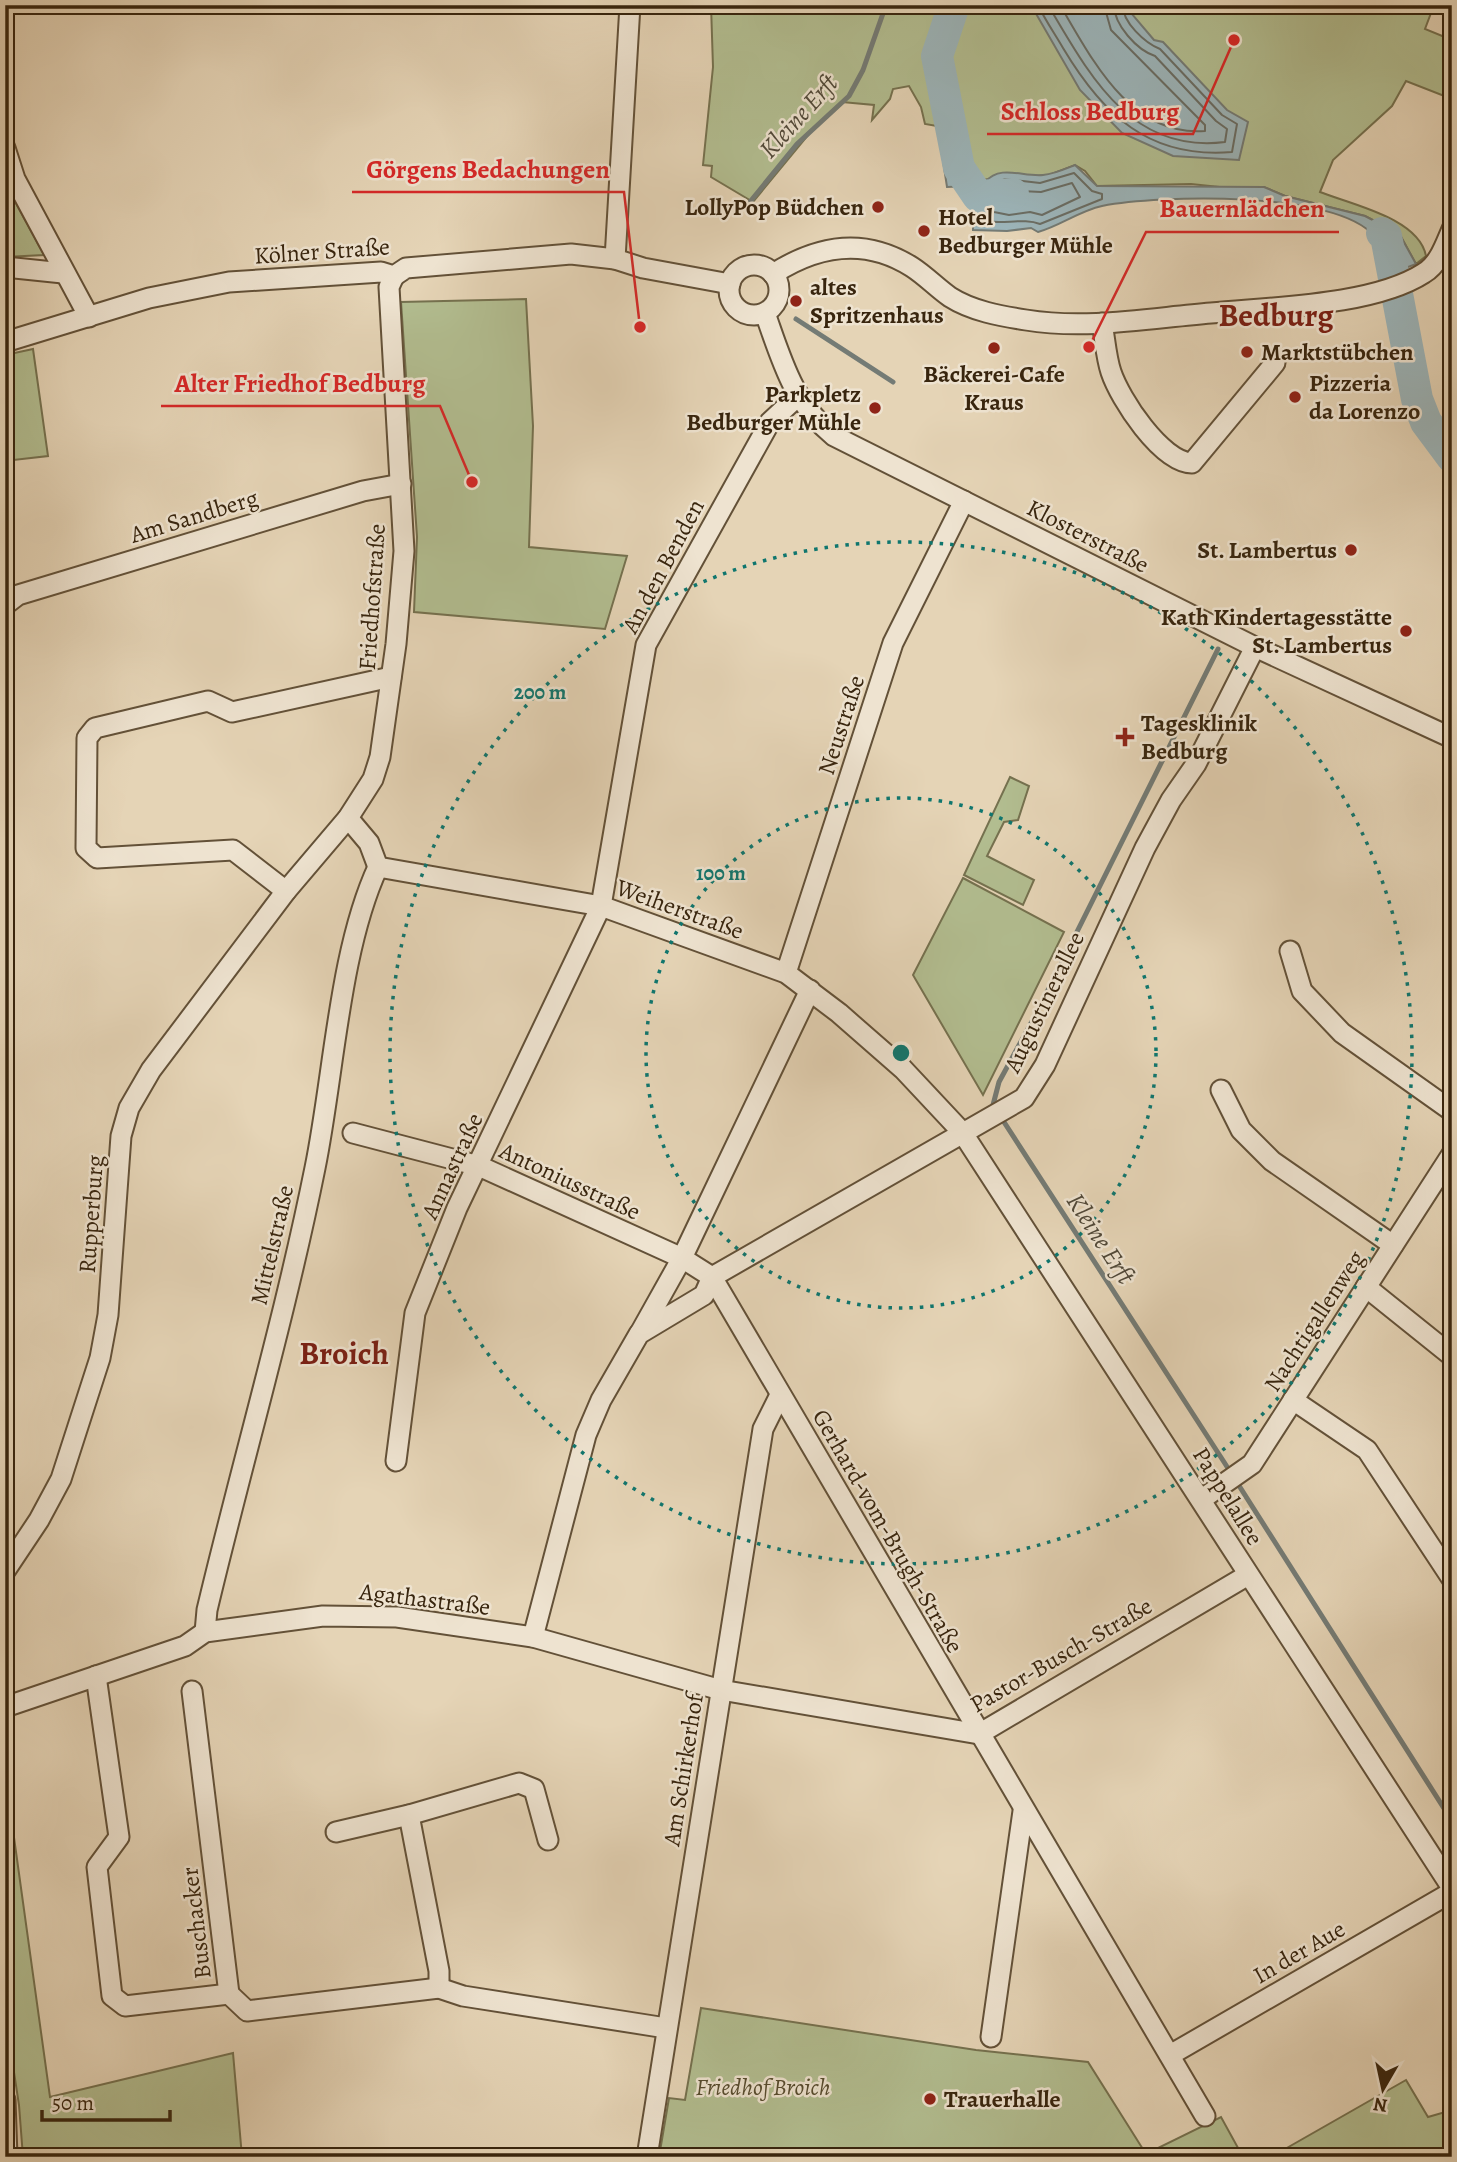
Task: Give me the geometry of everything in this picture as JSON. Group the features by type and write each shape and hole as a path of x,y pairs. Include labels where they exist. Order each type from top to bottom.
{"street":[{"path":"615,259 630,5"},
{"path":"5,148 15,179 63,273 89,317"},
{"path":"773,274 809,253 839,248 859,249 897,260 950,296 996,315 1068,324 1102,323 1305,304 1369,294 1407,282 1428,271 1437,261 1452,229"},
{"name":"Kölner Straße","path":"5,342 149,298 229,282 381,272 394,276 406,268 571,254 615,259 643,268 730,284"},
{"path":"752,265 768,269 773,274 778,281 779,296 765,313 749,315 741,312 731,300 730,284 738,271 752,265"},
{"path":"5,267 63,273"},
{"name":"Friedhofstraße","path":"286,891 348,818 373,779 380,757 404,551 389,287 394,276"},
{"name":"Klosterstraße","path":"765,313 798,396 813,419 834,436 1247,643 1452,738"},
{"path":"1102,323 1111,371 1123,398 1156,441 1184,463 1192,463 1275,363"},
{"name":"An den Benden","path":"601,906 646,645 770,422 798,396"},
{"name":"Am Sandberg","path":"5,605 18,595 363,491 401,484"},
{"name":"Neustraße","path":"786,972 893,642 964,501"},
{"name":"Augustinerallee","path":"639,1334 705,1295 712,1277 1024,1098 1045,1065 1145,848 1171,800 1196,764 1247,643"},
{"path":"286,891 233,850 97,858 86,848 87,738 95,728 208,701 232,712 391,677"},
{"path":"348,818 369,843 378,867"},
{"name":"Weiherstraße","path":"378,867 601,906 786,972 903,1069 962,1132"},
{"name":"Mittelstraße","path":"205,1632 216,1571 275,1345 315,1169 346,984 364,902 378,867"},
{"name":"Rupperburg","path":"5,1571 39,1520 61,1479 100,1358 108,1315 121,1136 129,1108 151,1070 286,891"},
{"name":"Annastraße","path":"396,1461 415,1313 457,1208 479,1167 601,906"},
{"path":"1290,951 1302,991 1342,1033 1452,1111"},
{"name":"Augustinerallee","path":"533,1637 586,1435 601,1400 682,1258 810,990"},
{"path":"1221,1090 1241,1130 1272,1161 1392,1245"},
{"name":"Pappelallee","path":"962,1132 1202,1499 1248,1575 1452,1890"},
{"name":"Antoniusstraße","path":"353,1133 479,1167 682,1258"},
{"name":"Nachtigallenweg","path":"1202,1499 1252,1464 1392,1245 1446,1178 1452,1154"},
{"path":"682,1258 712,1277"},
{"name":"Gerhard-vom-Brugh-Straße","path":"712,1277 1023,1811 1205,2116"},
{"path":"1366,1287 1452,1356"},
{"name":"Am Schirkerhof","path":"647,2157 763,1429 779,1395"},
{"path":"1293,1400 1367,1450 1452,1579"},
{"name":"Pastor-Busch-Straße","path":"721,1690 979,1734 1248,1575"},
{"name":"Agathastraße","path":"5,1707 186,1646 205,1632 352,1614 397,1617 533,1637 721,1690"},
{"name":"Buschacker","path":"96,1676 119,1837 97,1867 112,1996 125,2006 229,1994 192,1691"},
{"path":"336,1832 409,1815 519,1783 534,1789 548,1840"},
{"path":"991,2037 1023,1811"},
{"path":"409,1815 439,1971 439,1988"},
{"name":"In der Aue","path":"1170,2055 1452,1890"},
{"path":"229,1994 247,2011 439,1988 464,1996 666,2028"},
{"path":"5,2100 7,2157"}],"green space":[{"path":"711,5 1434,5 1425,29 1452,40 1452,99 1406,81 1392,106 1333,160 1320,192 1397,222 1421,243 1426,256 1416,264 1400,235 1365,216 1285,196 1264,187 1229,188 1191,184 1097,186 1085,171 1075,165 1049,175 977,180 963,169 948,128 925,124 921,107 909,86 893,89 890,99 872,120 874,105 842,102 813,129 753,202 711,177 712,166 703,165 713,67"},
{"path":"5,183 44,255 5,257"},
{"path":"526,299 533,426 529,547 627,556 605,629 414,612 417,537 401,302"},
{"path":"33,349 48,456 5,461 5,355"},
{"path":"1010,777 1029,786 1018,820 1004,822 987,856 1034,880 1023,905 964,875"},
{"path":"963,878 1064,932 983,1095 913,975"},
{"path":"5,1823 12,1823 50,2097 233,2053 242,2157 23,2157 19,2105 5,2013"},
{"name":"Friedhof Broich","path":"701,2008 976,2050 1088,2062 1146,2154 1221,2117 1243,2157 659,2157 669,2098 685,2100"},
{"path":"1406,2080 1428,2117 1452,2110 1452,2157 1271,2157"}],"water":[{"path":"1031,5 1131,5 1131,13 1154,40 1163,42 1227,110 1248,122 1239,160 1173,156 1122,133 1080,90"},
{"path":"938,128 948,128 964,168 976,179 985,182 1005,172 1043,175 1075,165 1097,186 1264,187 1285,196 1365,216 1400,235 1416,264 1385,276 1380,246 1374,236 1354,221 1323,210 1286,203 1203,199 1128,202 1094,208 1038,232 1031,228 1007,231 973,230 973,186 947,187"}],"waterway":[{"name":"Kleine Erft","path":"745,208 797,144 849,96 863,70 886,5"},
{"path":"954,5 937,56 959,168 978,196 1013,194"},
{"path":"1382,233 1386,236 1417,399 1426,422 1452,457"},
{"name":"Kleine Erft","path":"796,319 893,382"},
{"name":"Kleine Erft","path":"1218,649 1036,1014 999,1082 993,1105 1452,1821"}],"place":[{"name":"Schloss Bedburg","path":"1234,40"},
{"name":"LollyPop Büdchen","path":"878,207"},
{"name":"Hotel Bedburger Mühle","path":"924,231"},
{"name":"altes Spritzenhaus","path":"796,301"},
{"name":"Görgens Bedachungen","path":"640,327"},
{"name":"Bauernlädchen","path":"1089,347"},
{"name":"Bäckerei-Cafe Kraus","path":"994,348"},
{"name":"Marktstübchen","path":"1247,352"},
{"name":"Pizzeria da Lorenzo","path":"1295,397"},
{"name":"Parkpletz Bedburger Mühle","path":"875,408"},
{"name":"Alter Friedhof Bedburg","path":"472,482"},
{"name":"St. Lambertus","path":"1351,550"},
{"name":"Kath Kindertagesstätte St. Lambertus","path":"1406,631"},
{"name":"Tagesklinik Bedburg","path":"1125,737"},
{"name":"Trauerhalle","path":"930,2099"}],"district":[{"name":"Bedburg","path":"1276,315"},
{"name":"Broich","path":"344,1353"}]}
